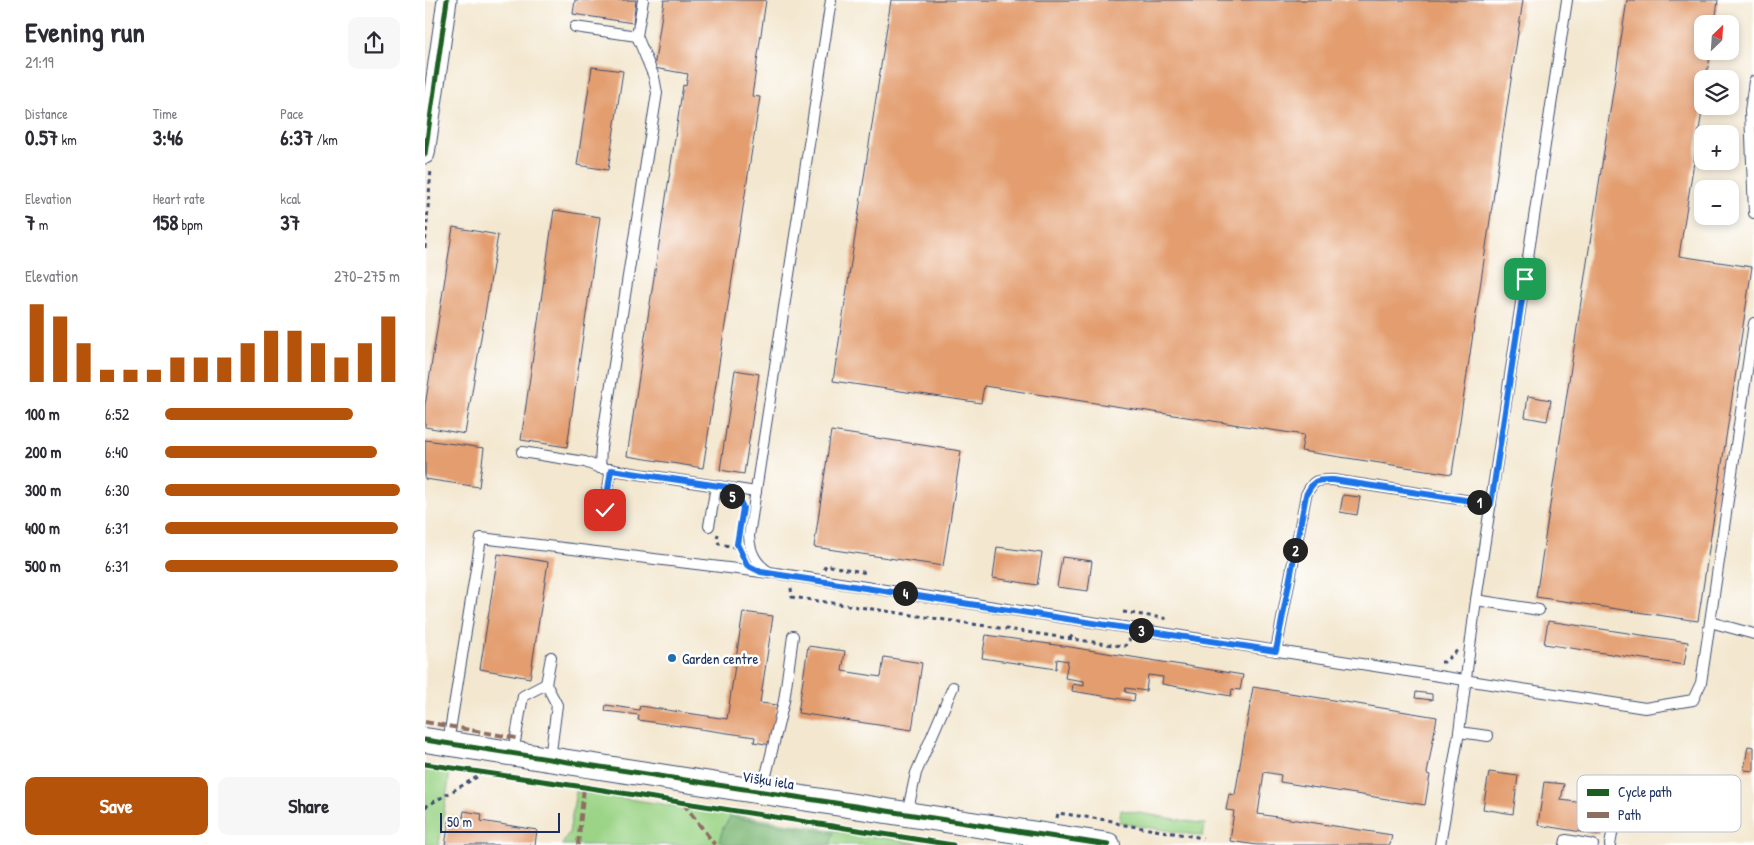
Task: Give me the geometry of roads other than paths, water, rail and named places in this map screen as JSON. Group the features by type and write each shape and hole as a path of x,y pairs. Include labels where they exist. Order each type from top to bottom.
{"street":[{"path":"425,154 447,0"},
{"name":"Višķu iela","path":"425,740 907,814 1066,841 1099,844"}],"lane":[{"path":"605,510 606,469 601,448 657,93 654,77 637,36 643,0"},
{"path":"776,574 769,572 758,563 750,546 749,536 831,0"},
{"path":"1440,845 1459,732 1476,600 1567,0"},
{"path":"575,27 637,36"},
{"path":"1754,81 1750,111 1754,213"},
{"path":"448,743 481,538 776,574 1645,708 1693,700 1701,682 1754,323"},
{"path":"522,452 585,462 606,469 756,492"},
{"path":"1276,651 1306,495 1311,484 1317,480 1333,480 1491,504"},
{"path":"714,529 715,486"},
{"path":"1476,600 1539,610"},
{"path":"1710,622 1754,634"},
{"path":"762,792 784,701 793,636"},
{"path":"550,759 557,705 546,684 551,656"},
{"path":"513,753 523,696 546,684"},
{"path":"907,814 916,773 953,687"},
{"path":"1459,732 1488,736"},
{"path":"1610,845 1612,832"},
{"path":"1565,845 1566,840 1593,845"}],"place":[{"name":"Garden centre","path":"672,658"}]}
